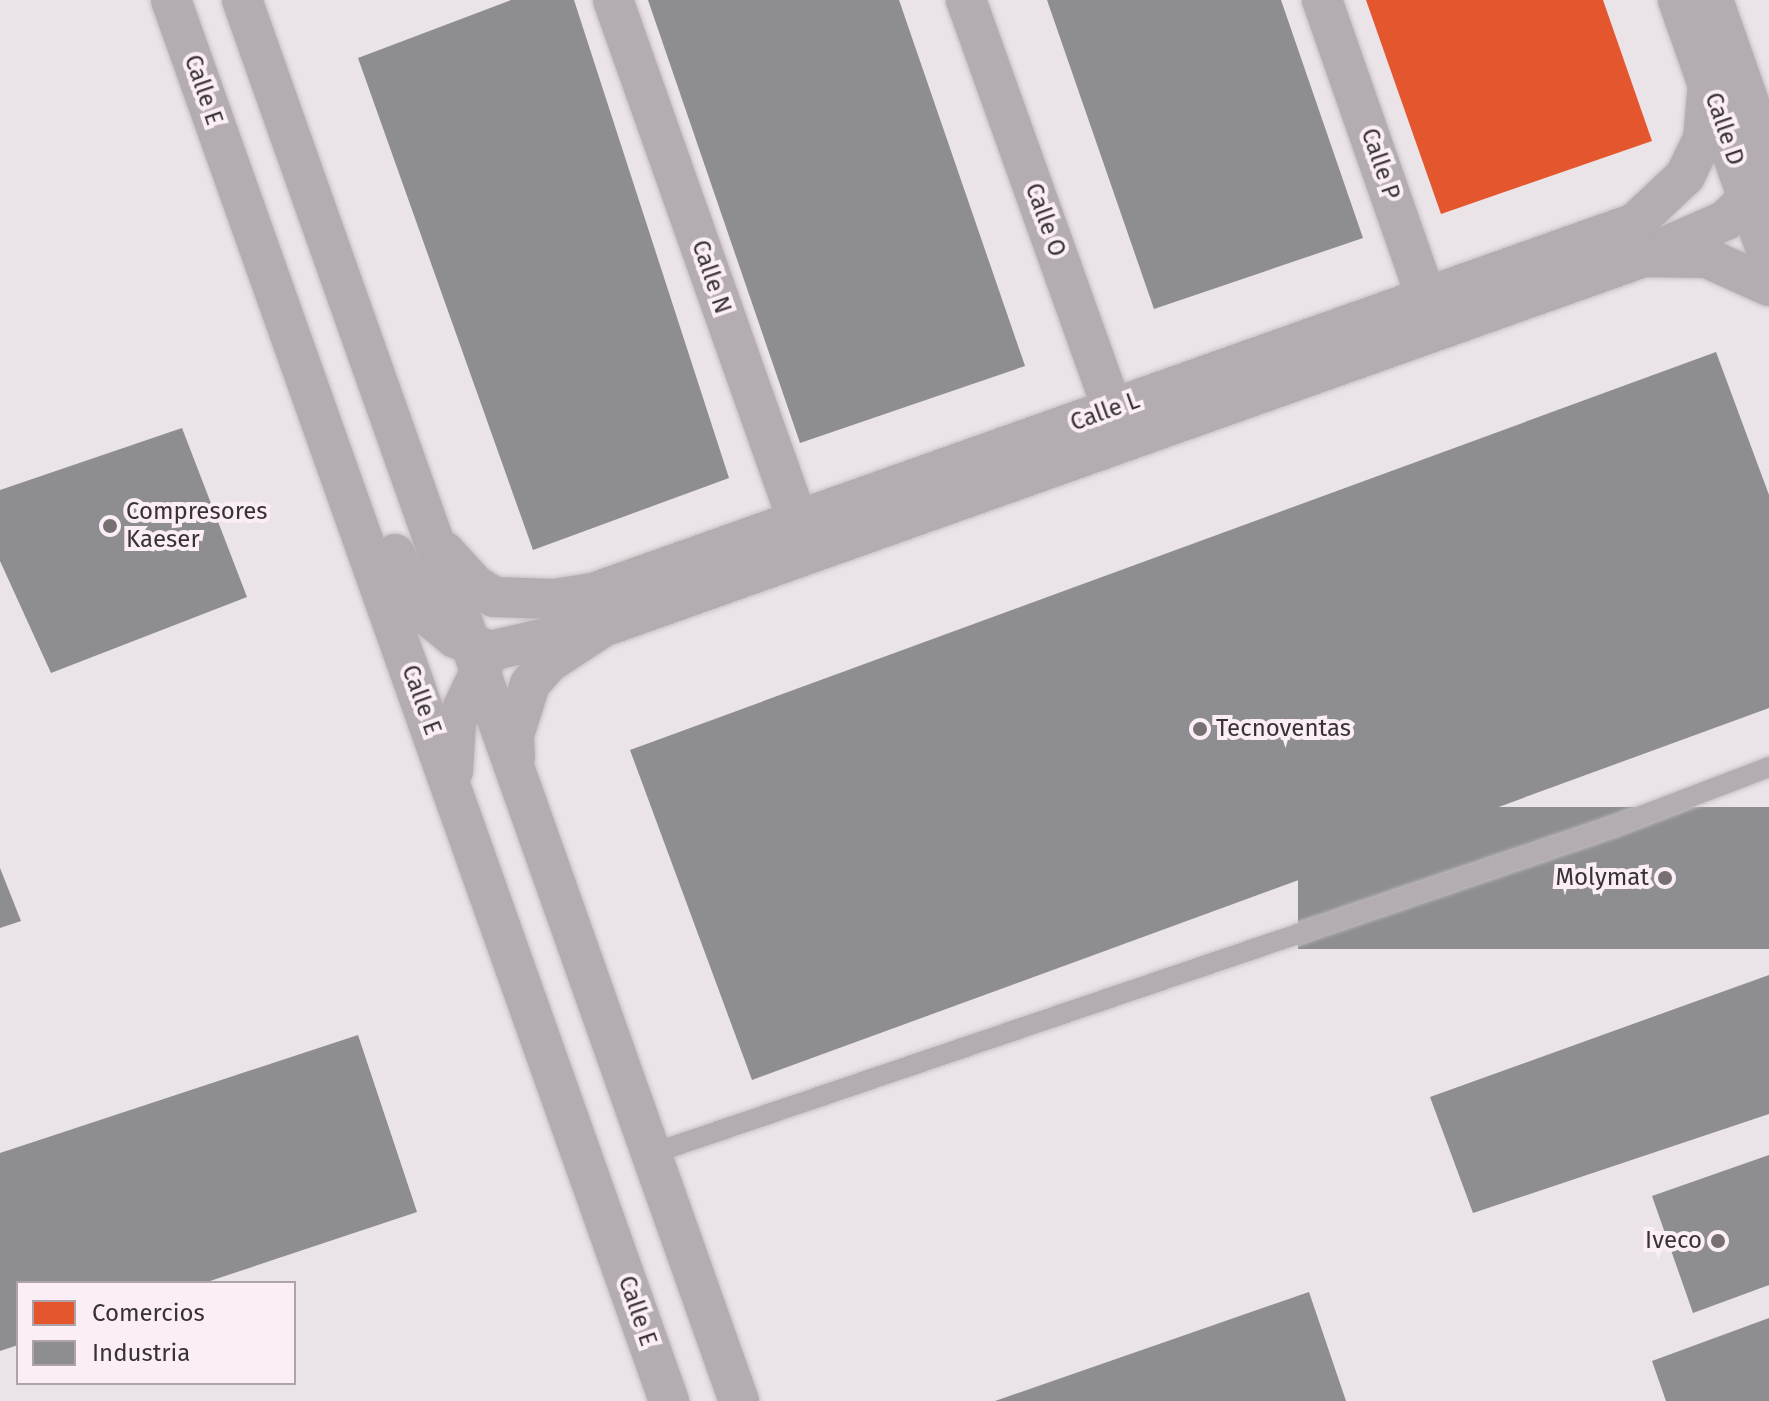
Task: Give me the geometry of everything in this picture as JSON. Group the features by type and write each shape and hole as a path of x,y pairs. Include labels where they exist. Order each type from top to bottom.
{"street":[{"name":"Calle E","path":"171,0 669,1401"},
{"path":"242,0 433,538 480,654 515,769 739,1401"},
{"name":"Calle N","path":"613,0 804,538"},
{"name":"Calle O","path":"966,0 1119,424"},
{"name":"Calle P","path":"1322,0 1432,312"},
{"name":"Calle D","path":"1678,0 1757,205 1769,258"},
{"name":"Calle D","path":"1713,0 1769,159"},
{"name":"Calle L","path":"1640,240 1685,176 1703,139 1708,83"},
{"path":"1640,240 1757,205"},
{"name":"Calle L","path":"515,769 514,735 530,684 598,610 1640,240 1707,258 1769,286"},
{"path":"258,248 306,302 407,588 431,622 480,654"},
{"name":"Calle L","path":"433,538 475,585 494,597 554,599 598,610"},
{"path":"480,654 598,610"},
{"path":"453,787 456,722 480,654"}],"lane":[{"path":"651,1154 1612,827 1769,767"}],"building: Comercios":[{"path":"1366,0 1603,0 1652,141 1441,214"}],"building: Industria":[{"path":"511,0 574,0 729,478 533,550 358,58"},
{"path":"648,0 899,0 1025,366 800,443"},
{"path":"1047,0 1281,0 1363,238 1154,309"},
{"name":"Tecnoventas","path":"1716,352 1769,495 1769,708 752,1080 630,750"},
{"name":"Compresores Kaeser","path":"182,428 247,597 51,673 0,561 0,490"},
{"path":"1298,807 1769,807 1769,949 1298,949"},
{"path":"0,868 21,921 0,928"},
{"path":"1769,975 1769,1114 1473,1213 1430,1097"},
{"path":"358,1035 417,1212 210,1281 16,1281 16,1346 0,1351 0,1153"},
{"name":"Iveco","path":"1769,1155 1769,1285 1693,1313 1652,1196"},
{"path":"1309,1292 1346,1401 995,1401"},
{"path":"1769,1318 1769,1401 1666,1401 1652,1361"}],"place":[{"name":"Compresores Kaeser","path":"110,526"},
{"name":"Tecnoventas","path":"1200,729"},
{"name":"Molymat","path":"1665,878"},
{"name":"Iveco","path":"1718,1241"}]}
